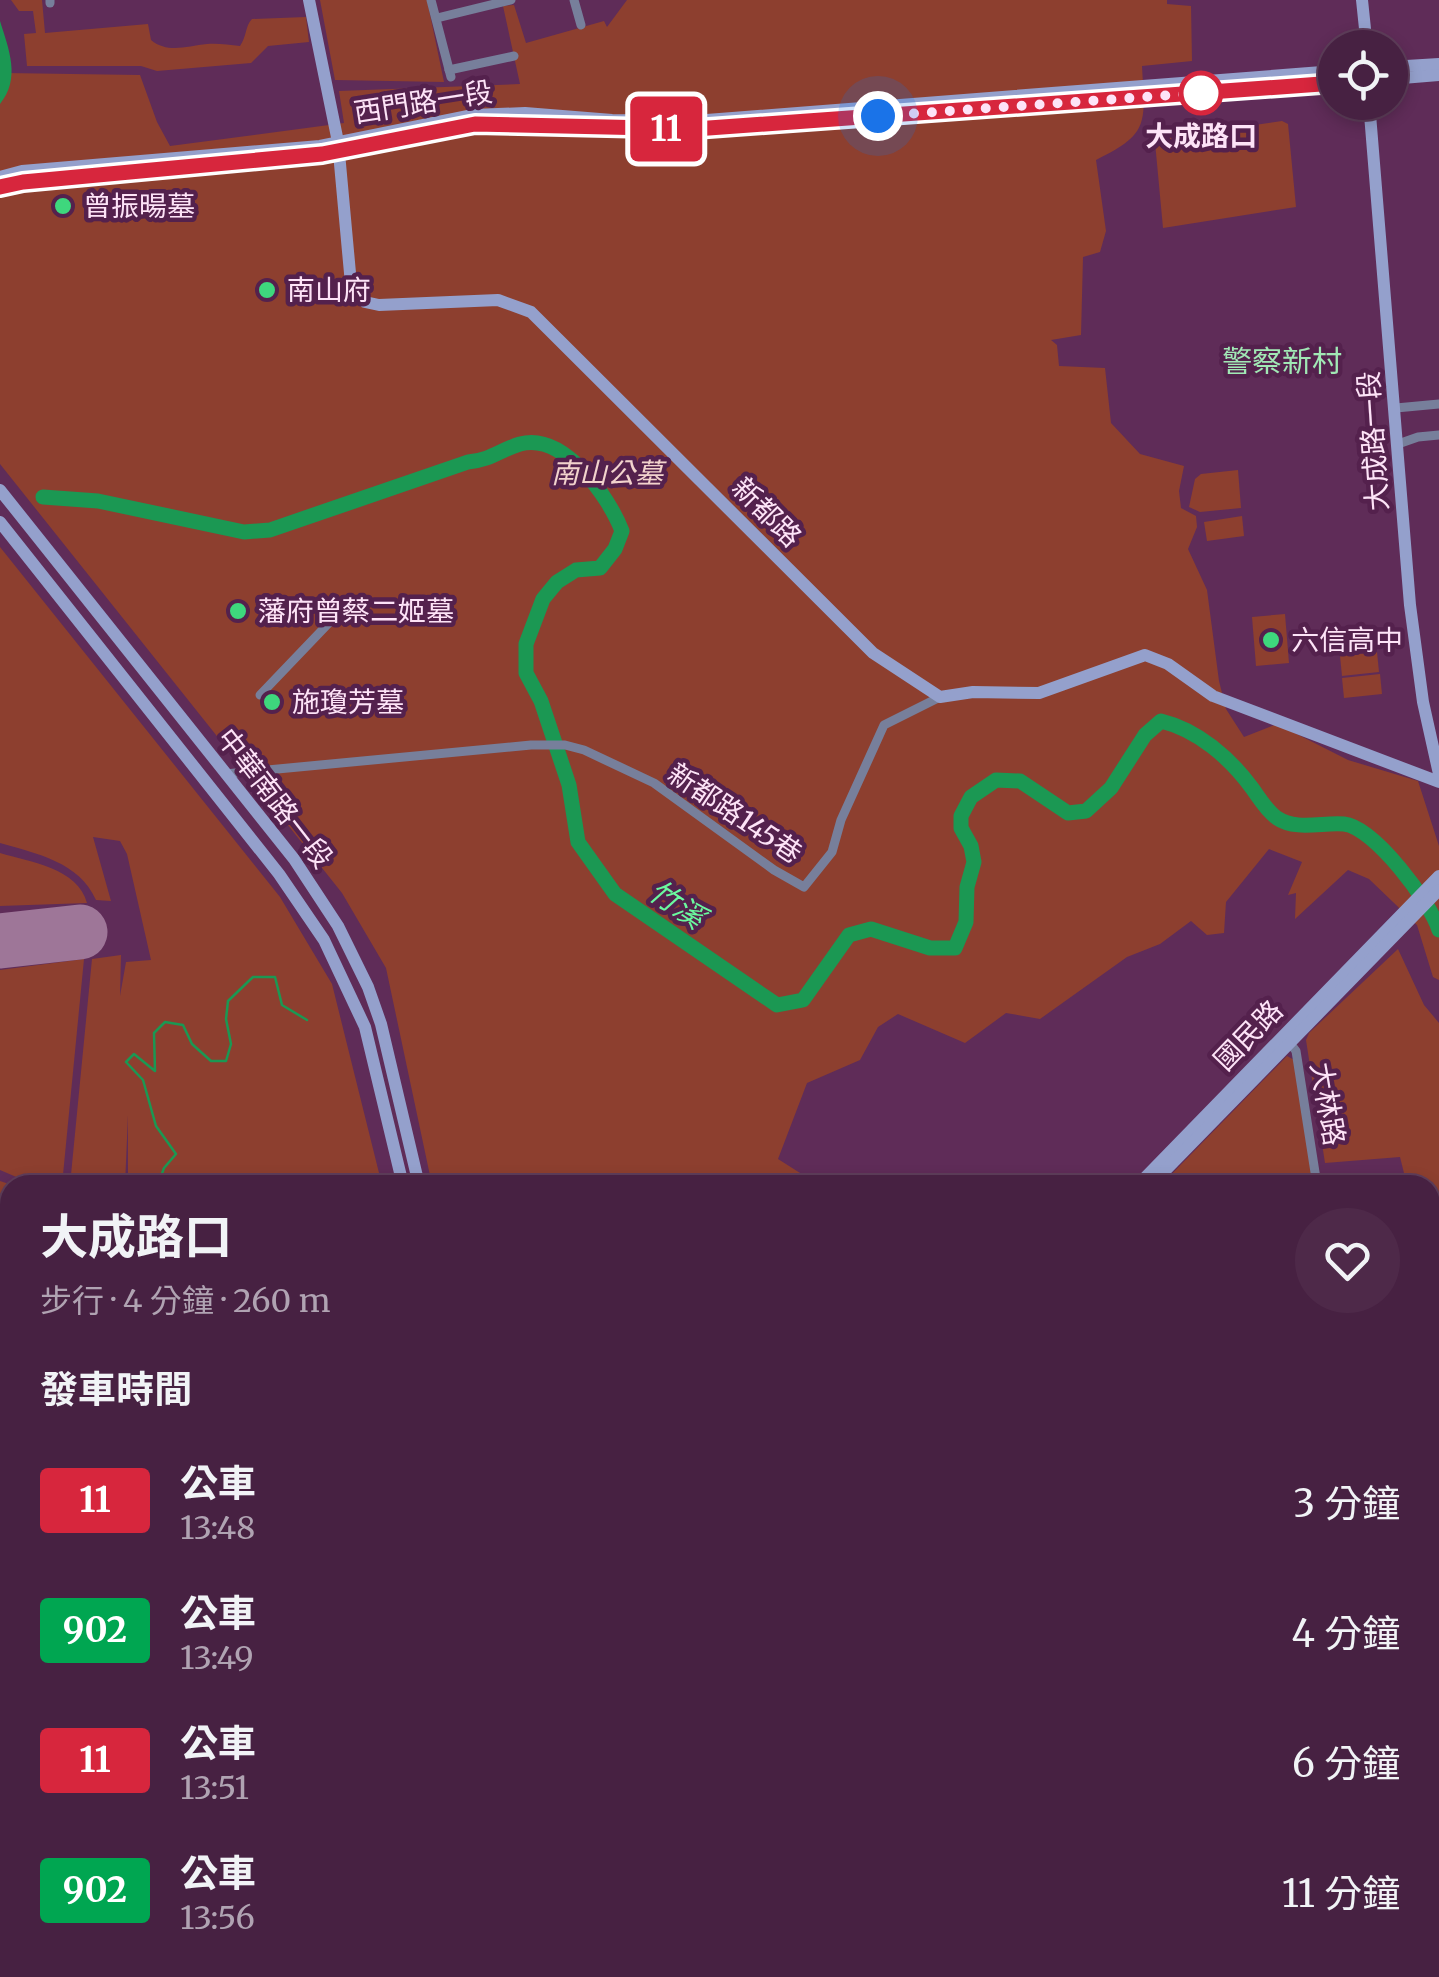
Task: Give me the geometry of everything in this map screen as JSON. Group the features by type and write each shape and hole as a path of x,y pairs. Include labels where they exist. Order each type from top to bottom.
{"street":[{"name":"新都路","path":"309,0 338,147 346,264 350,284 359,297 379,305 498,300 531,312 873,653 940,697"},
{"path":"432,0 450,74 514,56"},
{"path":"437,18 511,0"},
{"path":"574,0 581,26"},
{"path":"1362,0 1365,30"},
{"path":"1408,66 1439,64"},
{"name":"西門路一段","path":"0,177 22,171 338,147 473,114 694,121 1318,72"},
{"path":"1408,78 1439,75"},
{"name":"西門路一段","path":"0,187 338,147 475,124 695,129 1318,84"},
{"name":"大成路一段","path":"1372,120 1415,644 1422,702 1439,774"},
{"path":"1396,408 1439,404"},
{"path":"1398,444 1439,435"},
{"name":"中華南路一段","path":"0,490 294,859 338,926 368,987 391,1060 417,1175"},
{"name":"中華南路一段","path":"0,522 279,874 324,940 365,1027 402,1175"},
{"path":"260,695 348,604"},
{"path":"940,697 973,692 1039,693 1145,655 1168,664 1214,696 1439,782"},
{"name":"新都路145巷","path":"226,774 565,745 654,783 774,870 804,886 832,852 841,820 884,726 940,697"},
{"path":"1399,924 1439,876"},
{"path":"1399,924 1439,890"},
{"name":"國民路","path":"1160,1175 1399,924"},
{"name":"國民路","path":"1148,1175 1287,1039"},
{"name":"大林路","path":"1287,1039 1296,1051 1300,1068 1316,1175"}],"green space":[{"path":"11,0 42,0 45,33 148,24 151,40 164,47 240,46 252,19 306,17 309,42 268,46 251,63 157,71 141,66 27,66 24,34 36,33 33,11 19,11"},
{"path":"320,0 427,0 444,82 335,80"},
{"name":"南山公墓","path":"627,0 1167,0 1167,4 1191,6 1192,61 1142,66 1144,101 1140,125 1126,142 1096,160 1106,231 1100,252 1083,257 1081,335 1051,340 1057,345 1059,366 1105,368 1111,423 1140,454 1184,466 1179,491 1181,508 1196,516 1197,527 1188,549 1207,590 1226,709 1244,737 1277,724 1348,760 1418,781 1439,846 1439,980 1433,977 1417,925 1369,879 1348,870 1295,919 1296,893 1288,895 1302,862 1269,849 1226,902 1224,933 1207,935 1191,921 1160,944 1127,957 1040,1019 1006,1013 965,1043 898,1014 878,1027 860,1060 807,1083 778,1159 803,1175 430,1175 386,968 342,893 0,464 0,85 4,73 140,75 170,146 344,123 339,91 520,84 503,6 514,5 526,43 604,21 607,27"},
{"path":"1282,121 1288,124 1296,207 1163,228 1155,142 1158,139"},
{"path":"1238,470 1241,508 1200,512 1189,507 1195,479 1201,474"},
{"path":"1242,516 1244,536 1207,541 1204,522"},
{"path":"0,547 280,897 332,984 380,1175 128,1175 128,1115 125,1175 71,1175 92,959 121,955 120,996 126,962 151,960 127,854 120,841 93,837 111,901 96,900 79,877 56,861 0,843"},
{"path":"1285,614 1289,663 1256,666 1252,617"},
{"path":"1377,652 1379,672 1342,676 1340,656"},
{"path":"1380,674 1382,694 1344,698 1342,678"},
{"path":"0,853 63,874 82,891 87,903 0,906"},
{"path":"1398,949 1424,1005 1439,1023 1439,1175 1404,1175 1400,1157 1325,1163 1306,1040"},
{"path":"84,959 63,1175 12,1175 0,1170 0,970"},
{"path":"1287,1056 1296,1061 1311,1175 1171,1175"}],"shaded area":[{"path":"0,21 12,74 0,104"}],"waterway":[{"name":"竹溪","path":"43,497 98,501 244,532 270,530 520,444 536,443 568,457 596,485 622,531 615,549 600,568 576,570 557,582 543,599 526,644 526,673 541,701 569,785 578,842 615,894 777,1005 803,1000 849,935 871,929 930,948 955,948 966,922 967,887 974,862 961,828 961,816 971,797 996,780 1020,781 1068,813 1086,811 1111,788 1145,735 1161,721 1188,731 1212,747 1234,766 1266,808 1284,822 1344,824 1370,838 1413,885 1439,930"},
{"path":"162,1175 176,1154 156,1126 143,1080 126,1062 134,1054 155,1071 154,1033 165,1022 183,1025 192,1044 211,1061 226,1061 231,1044 226,1019 228,1001 253,977 275,977 282,1005 307,1020"}],"runway":[{"path":"0,941 80,932"}],"bus line":[{"name":"11","path":"0,187 339,152 475,124 695,129 1318,84"}],"place":[{"name":"大成路口","path":"1201,93"},
{"name":"曾振暘墓","path":"63,206"},
{"name":"南山府","path":"267,290"},
{"name":"藩府曾蔡二姬墓","path":"238,611"},
{"name":"六信高中","path":"1271,640"},
{"name":"施瓊芳墓","path":"272,702"}],"district":[{"name":"警察新村","path":"1282,361"}],"route":[{"path":"878,116 1201,93"}]}
